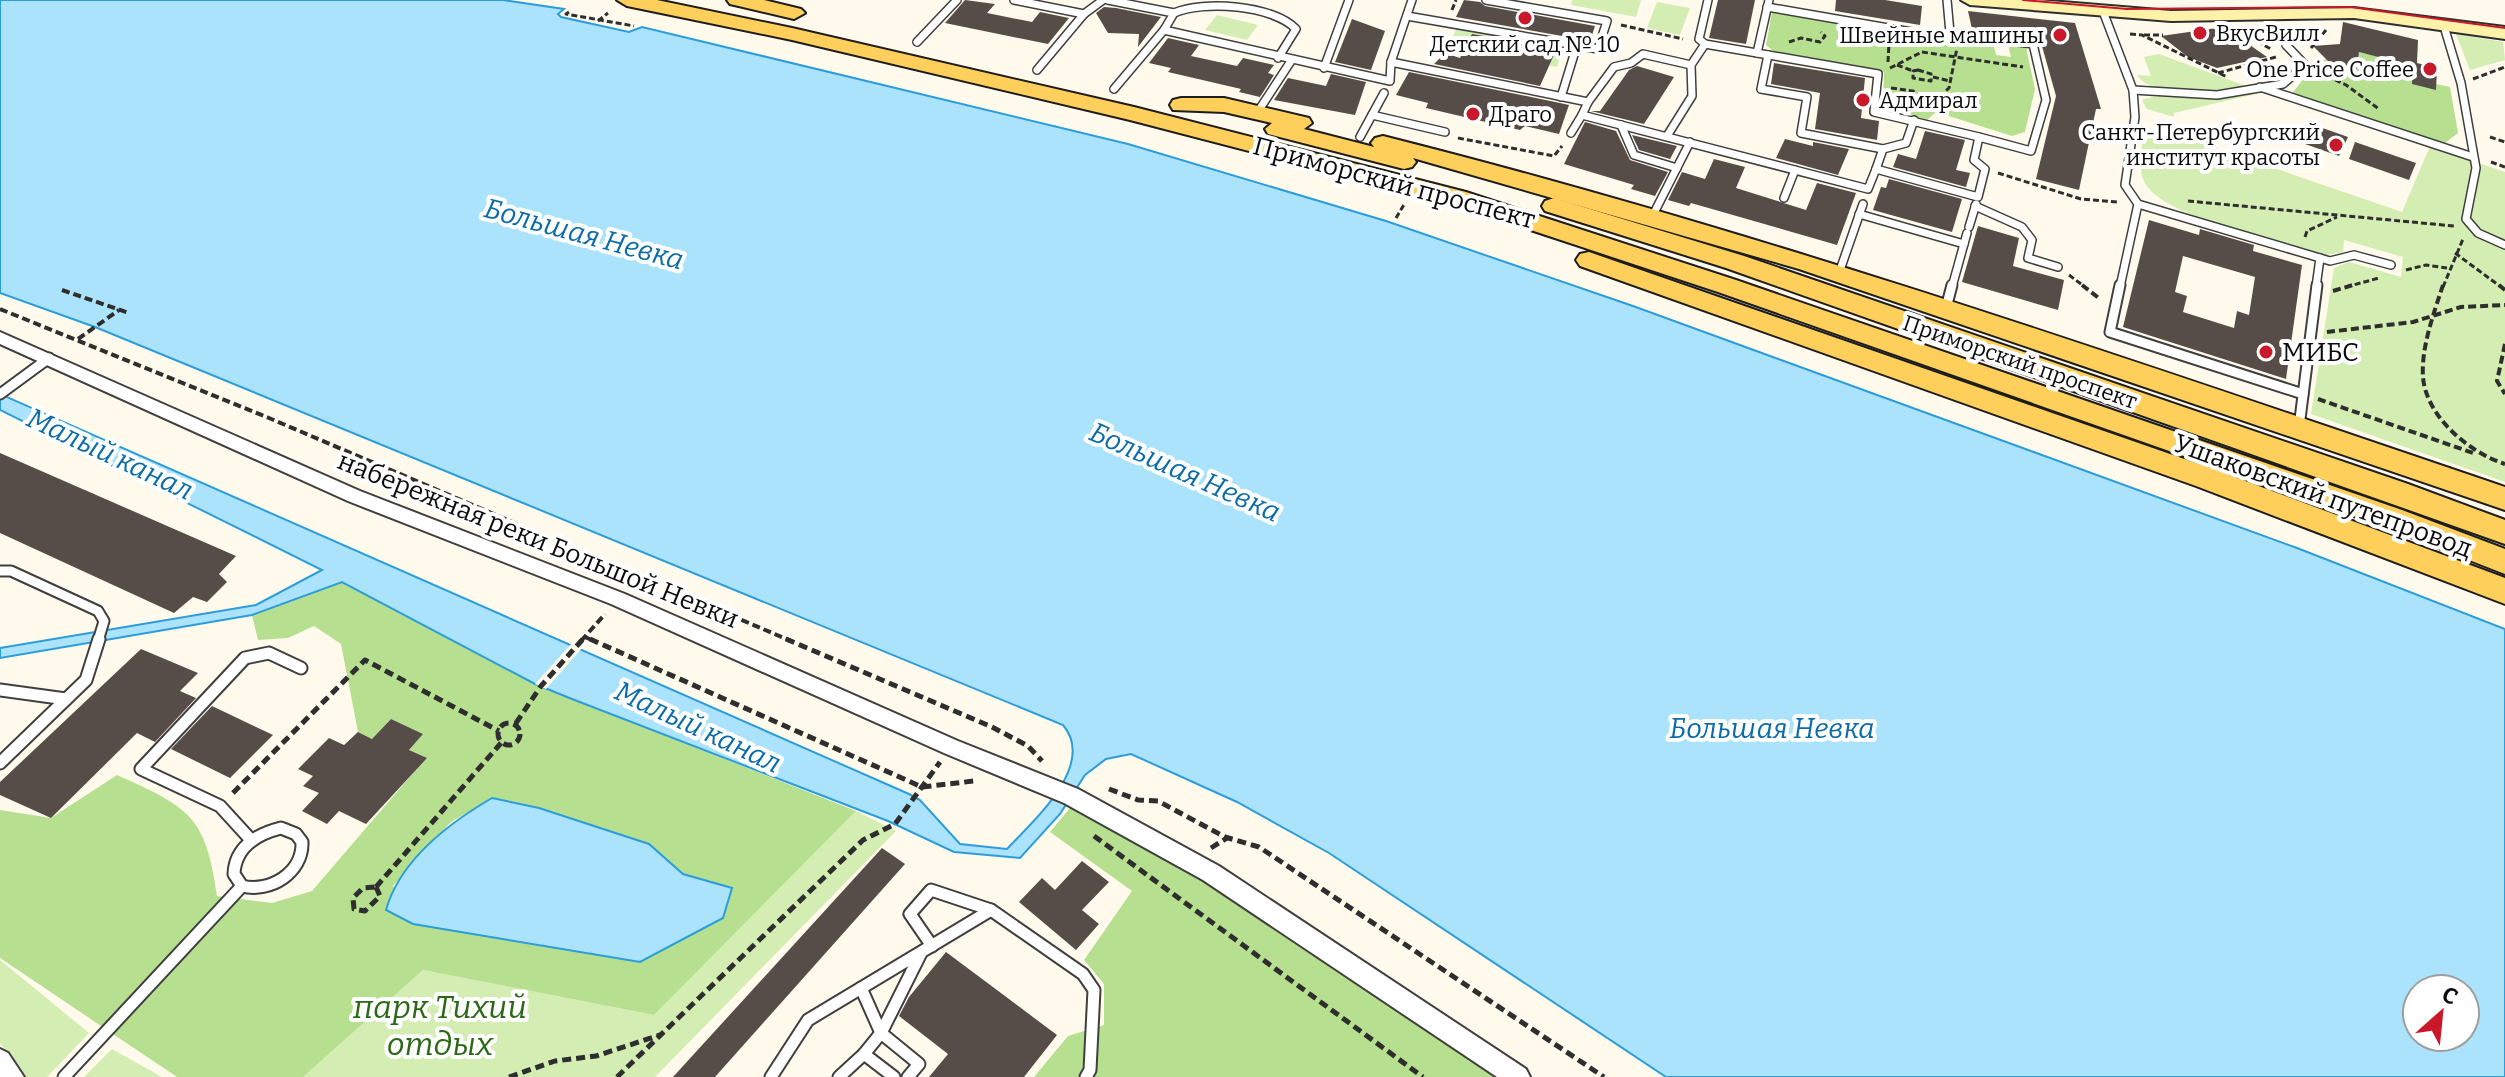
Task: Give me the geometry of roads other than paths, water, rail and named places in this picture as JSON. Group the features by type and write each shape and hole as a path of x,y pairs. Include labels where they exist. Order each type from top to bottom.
{"main road":[{"name":"Приморский проспект","path":"737,0 1181,105 1355,149 1568,210 1735,262 2145,419"},
{"path":"1970,0 2104,14 2171,16 2310,11 2443,23 2505,33"},
{"path":"2399,0 2505,17"},
{"name":"Приморский проспект","path":"618,6 885,56 1357,171 1558,228 2145,419"},
{"path":"1181,105 1224,105 1257,113 1366,126 1946,308 2505,499"},
{"path":"1357,171 1678,293 2502,581"},
{"name":"Ушаковский путепровод","path":"2145,419 2398,492 2505,532"},
{"name":"Ушаковский путепровод","path":"2145,419 2392,518 2502,581"}],"street":[{"name":"набережная реки Большой Невки","path":"0,338 354,496 618,599 951,747 1060,786 1211,873 1518,1077"},
{"path":"0,1061 12,1077"}],"lane":[{"path":"917,42 957,0"},
{"path":"1014,0 1084,14"},
{"path":"1037,70 1084,14 1106,0 1174,13"},
{"path":"1324,68 1349,0"},
{"path":"1412,0 1391,62 1390,81 1366,126 1445,132"},
{"path":"1407,16 1598,49 1607,21 1486,0"},
{"path":"1550,11 1554,0"},
{"path":"1708,0 1699,39 1705,44 1878,74 1874,112 2031,151 2046,100 2033,44 1950,33 1923,34 1768,4 1757,53"},
{"path":"1947,0 1950,33"},
{"path":"1114,89 1164,30 1174,13 1186,6 1207,2 1287,18 1296,29 1278,58"},
{"path":"2104,14 2133,90 2135,117 2125,185 2138,204 2330,261 2354,255 2391,265"},
{"path":"2443,23 2461,83 2476,168 2466,219 2470,227 2505,245"},
{"path":"1164,30 1390,81"},
{"path":"1667,136 1692,96 1691,65 1705,44"},
{"path":"1561,97 1577,45"},
{"path":"2133,90 2217,95 2283,84 2305,65 2286,45"},
{"path":"1569,134 1614,67 1631,63 1636,56 1651,54 1691,65"},
{"path":"1768,55 1761,89 1807,97 1801,133 1883,149 1906,143 1914,120"},
{"path":"1257,113 1291,61"},
{"path":"1391,62 1588,102"},
{"path":"2260,87 2473,157"},
{"path":"1582,115 1795,170 1866,197"},
{"path":"1621,125 1634,155 1677,168"},
{"path":"1946,308 1985,169 1974,160 1979,137"},
{"path":"1653,215 1690,142"},
{"path":"1839,273 1883,149"},
{"path":"1876,169 1978,197"},
{"path":"1784,198 1795,170"},
{"path":"2138,204 2110,332 2303,394"},
{"path":"1975,206 2022,227 2032,240 2028,258 2058,267"},
{"path":"1859,214 1964,244"},
{"path":"2298,429 2320,258"},
{"path":"0,394 49,358"},
{"path":"0,571 11,571 98,611 104,621 86,680 0,763"},
{"path":"251,840 220,806 141,769 245,658 269,653 301,668"},
{"path":"0,690 66,699"},
{"path":"281,828 294,831 302,838 303,850 292,870 271,885 255,889 242,886 234,878 233,866 251,840 266,831 281,828"},
{"path":"64,1077 242,886"},
{"path":"927,949 910,914 931,890 991,910 1083,974 1094,990 1090,1070 1086,1077"},
{"path":"771,1077 808,1020 991,910"},
{"path":"839,1077 881,1033 927,949"},
{"path":"861,988 881,1033 919,1064 908,1077"},
{"path":"864,1054 894,1077"}],"water":[{"name":"Большая Невка","path":"0,0 503,0 564,9 558,14 561,17 629,32 642,27 1128,144 1386,221 1633,306 2297,548 2505,629 2505,1077 1666,1077 1329,853 1237,802 1131,754 1106,759 1085,775 1060,814 1020,858 954,852 888,821 535,684 342,582 252,615 0,658 0,648 256,605 322,570 0,410 0,394 909,794 920,800 960,844 1007,849 1058,792 1072,757 1071,741 1063,725 95,327 0,293"},
{"path":"492,798 539,808 649,844 683,874 732,888 723,918 640,962 413,924 386,910 402,875 414,859 443,831"}],"tram line":[{"path":"2023,0 2127,9 2350,7 2505,28"}],"place":[{"name":"Детский сад № 10","path":"1525,18"},
{"name":"ВкусВилл","path":"2200,33"},
{"name":"Швейные машины","path":"2060,35"},
{"name":"One Price Coffee","path":"2430,69"},
{"name":"Адмирал","path":"1863,100"},
{"name":"Драго","path":"1473,114"},
{"name":"Санкт-Петербургский институт красоты","path":"2336,145"},
{"name":"МИБС","path":"2266,352"}],"water label":[{"name":"Малый канал","path":"110,454"},
{"name":"Малый канал","path":"698,727"}],"park label":[{"name":"парк Тихий отдых","path":"440,1026"}]}
